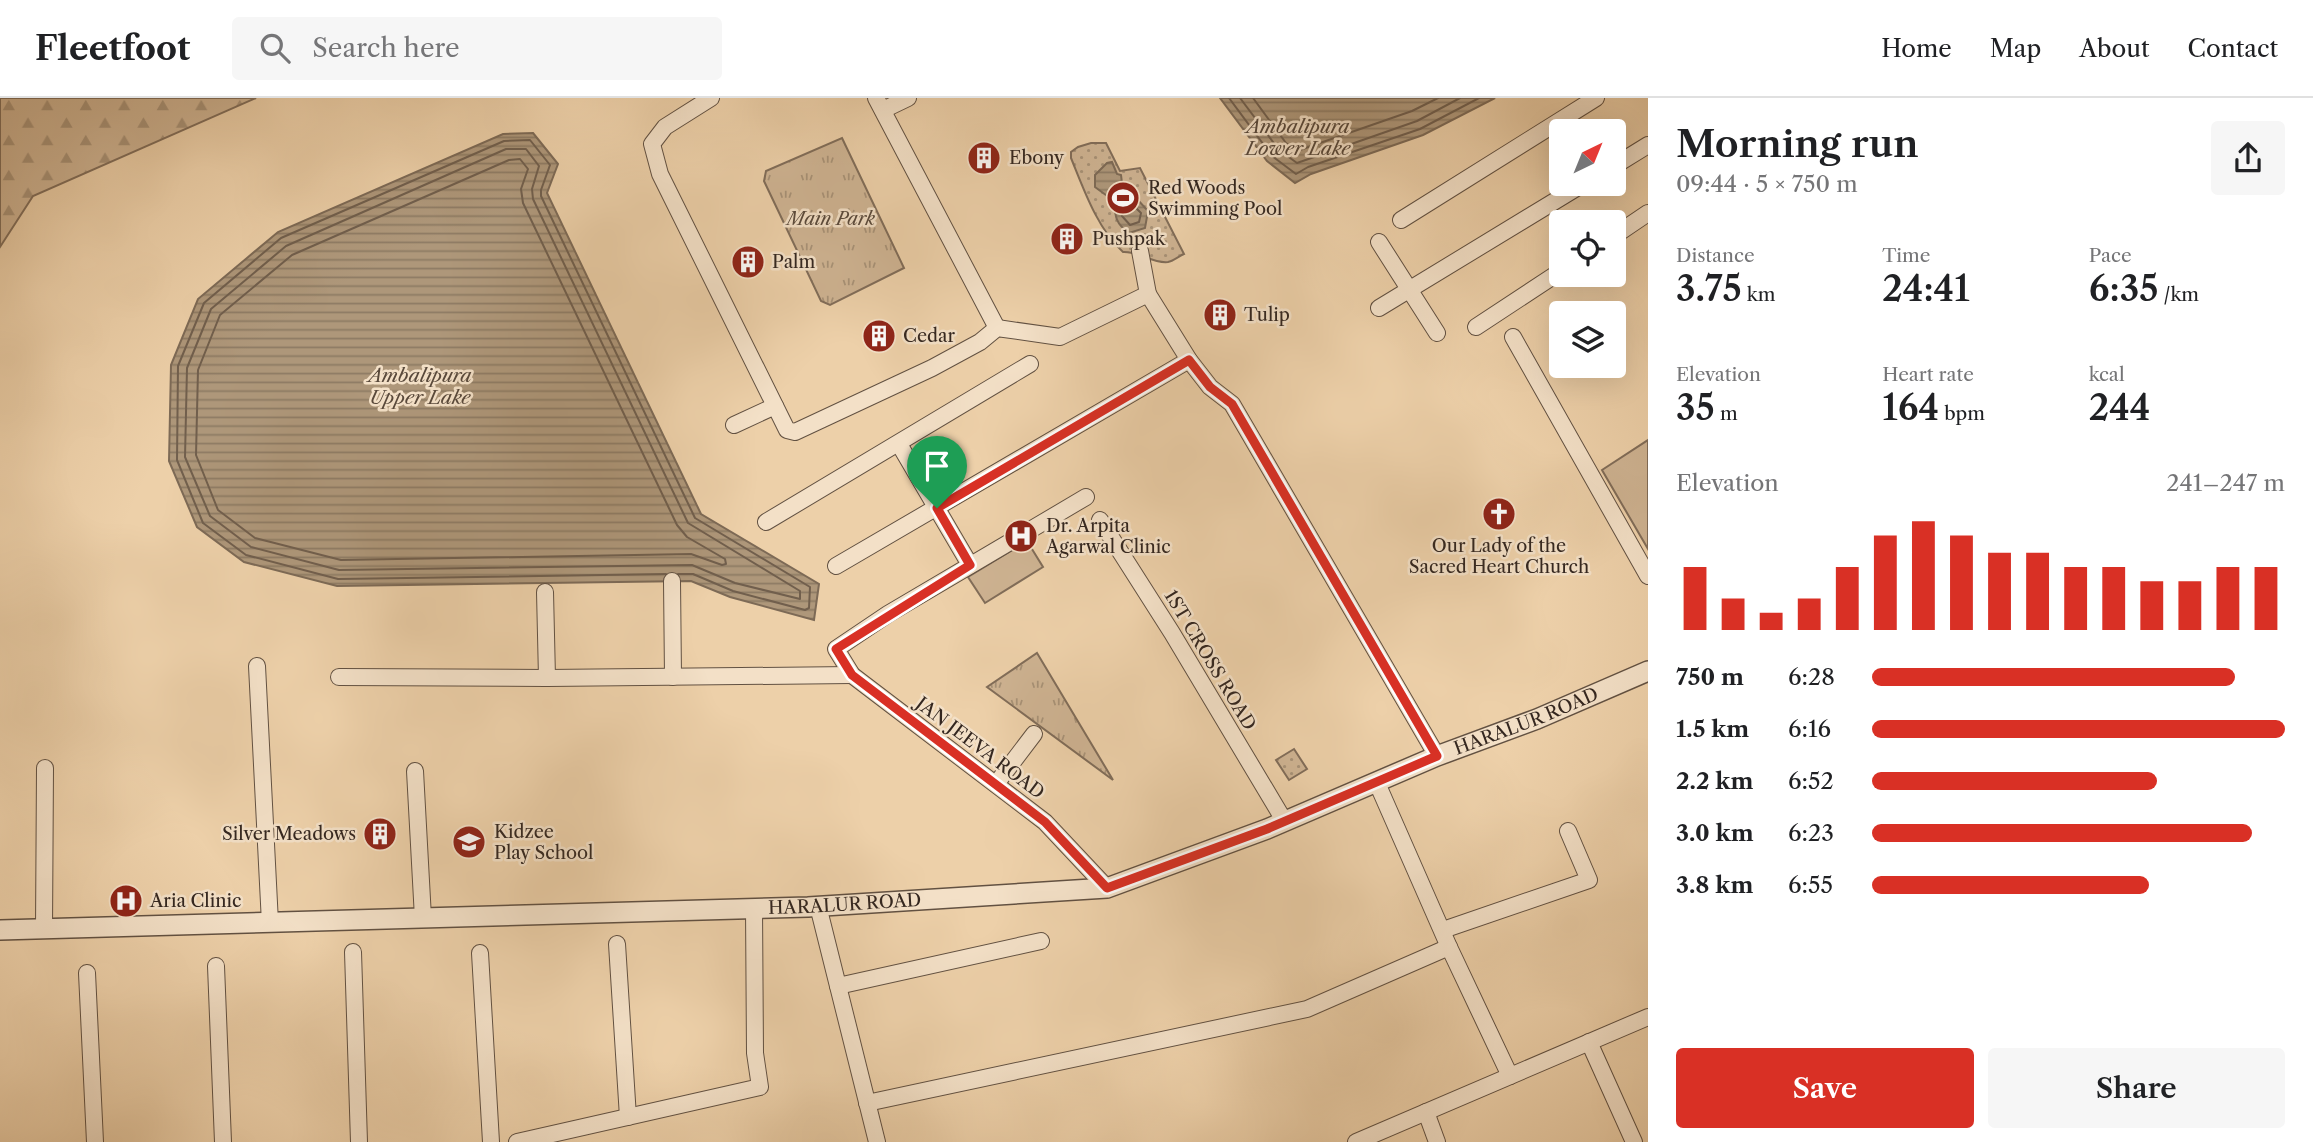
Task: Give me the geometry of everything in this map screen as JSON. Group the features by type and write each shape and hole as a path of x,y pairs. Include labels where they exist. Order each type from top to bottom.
{"street":[{"path":"711,98 665,127 652,144 660,174 787,430 795,432 932,368 980,342 997,328 1060,337 1148,294"},
{"path":"908,98 879,104 997,328"},
{"path":"1401,220 1596,98"},
{"path":"1626,159 1648,145"},
{"path":"1379,308 1563,196"},
{"path":"1626,228 1648,213"},
{"path":"1379,242 1437,333"},
{"path":"1140,251 1148,294 1189,360 1210,387 1232,404 1437,756"},
{"path":"1476,327 1549,279"},
{"path":"1513,337 1648,576"},
{"path":"836,566 1189,360"},
{"path":"766,522 1030,363"},
{"path":"734,425 775,406"},
{"path":"899,444 970,565"},
{"path":"852,675 836,649 970,565 1086,497"},
{"name":"1ST CROSS ROAD","path":"1100,520 1172,633 1284,822"},
{"path":"671,581 673,677"},
{"path":"545,592 547,678"},
{"path":"257,666 270,923"},
{"name":"HARALUR ROAD","path":"0,930 818,906 1107,888 1284,822 1437,756 1537,719 1648,671"},
{"path":"339,677 852,675"},
{"name":"JAN JEEVA ROAD","path":"852,675 1045,822 1107,888"},
{"path":"996,784 1034,734"},
{"path":"44,929 45,768"},
{"path":"415,771 423,918"},
{"path":"1377,783 1449,947 1510,1076"},
{"path":"1443,930 1588,880 1568,831"},
{"path":"818,906 877,1142"},
{"path":"517,1142 760,1087 755,1053 754,908"},
{"path":"838,986 1041,941"},
{"path":"617,944 628,1117"},
{"path":"867,1103 1307,1009 1449,947"},
{"path":"354,953 359,1142"},
{"path":"480,953 491,1142"},
{"path":"216,966 223,1142"},
{"path":"87,973 94,1142"},
{"path":"1356,1142 1648,1017"},
{"path":"1589,1042 1634,1142"},
{"path":"1426,1112 1437,1142"}],"green space":[{"path":"0,98 256,98 33,196 0,247"},
{"name":"Main Park","path":"842,138 904,268 830,305 821,301 764,181 766,171"},
{"path":"1091,143 1106,143 1120,171 1140,168 1184,254 1162,262 1123,252 1114,242 1092,208 1071,158 1071,152"},
{"path":"1648,440 1648,549 1602,470"},
{"path":"1027,541 1043,567 985,603 968,577"},
{"path":"1037,653 1113,780 987,687"},
{"path":"1294,749 1307,769 1289,780 1276,760"}],"water":[{"name":"Ambalipura Lower Lake","path":"1220,98 1495,98 1423,135 1311,174 1295,183 1267,161"},
{"name":"Ambalipura Upper Lake","path":"533,133 558,164 547,193 701,514 819,584 814,620 730,597 691,581 337,586 244,562 197,527 169,461 171,365 198,299 278,232 503,134"},
{"name":"Red Woods Swimming Pool","path":"1112,162 1117,174 1121,175 1122,183 1133,187 1137,199 1148,211 1145,228 1129,233 1125,230 1117,220 1114,201 1095,187 1095,175 1107,163"}],"place":[{"name":"Ebony","path":"984,158"},
{"name":"Red Woods Swimming Pool","path":"1123,198"},
{"name":"Pushpak","path":"1067,239"},
{"name":"Palm","path":"748,262"},
{"name":"Tulip","path":"1220,315"},
{"name":"Cedar","path":"879,336"},
{"name":"Our Lady of the Sacred Heart Church","path":"1499,514"},
{"name":"Dr. Arpita Agarwal Clinic","path":"1021,536"},
{"name":"Silver Meadows","path":"380,834"},
{"name":"Kidzee Play School","path":"469,842"},
{"name":"Aria Clinic","path":"126,901"}],"route":[{"path":"1189,360 1210,387 1232,404 1437,756 1267,829 1107,888 1045,822 852,675 836,649 970,565 937,508 1189,360"}]}
